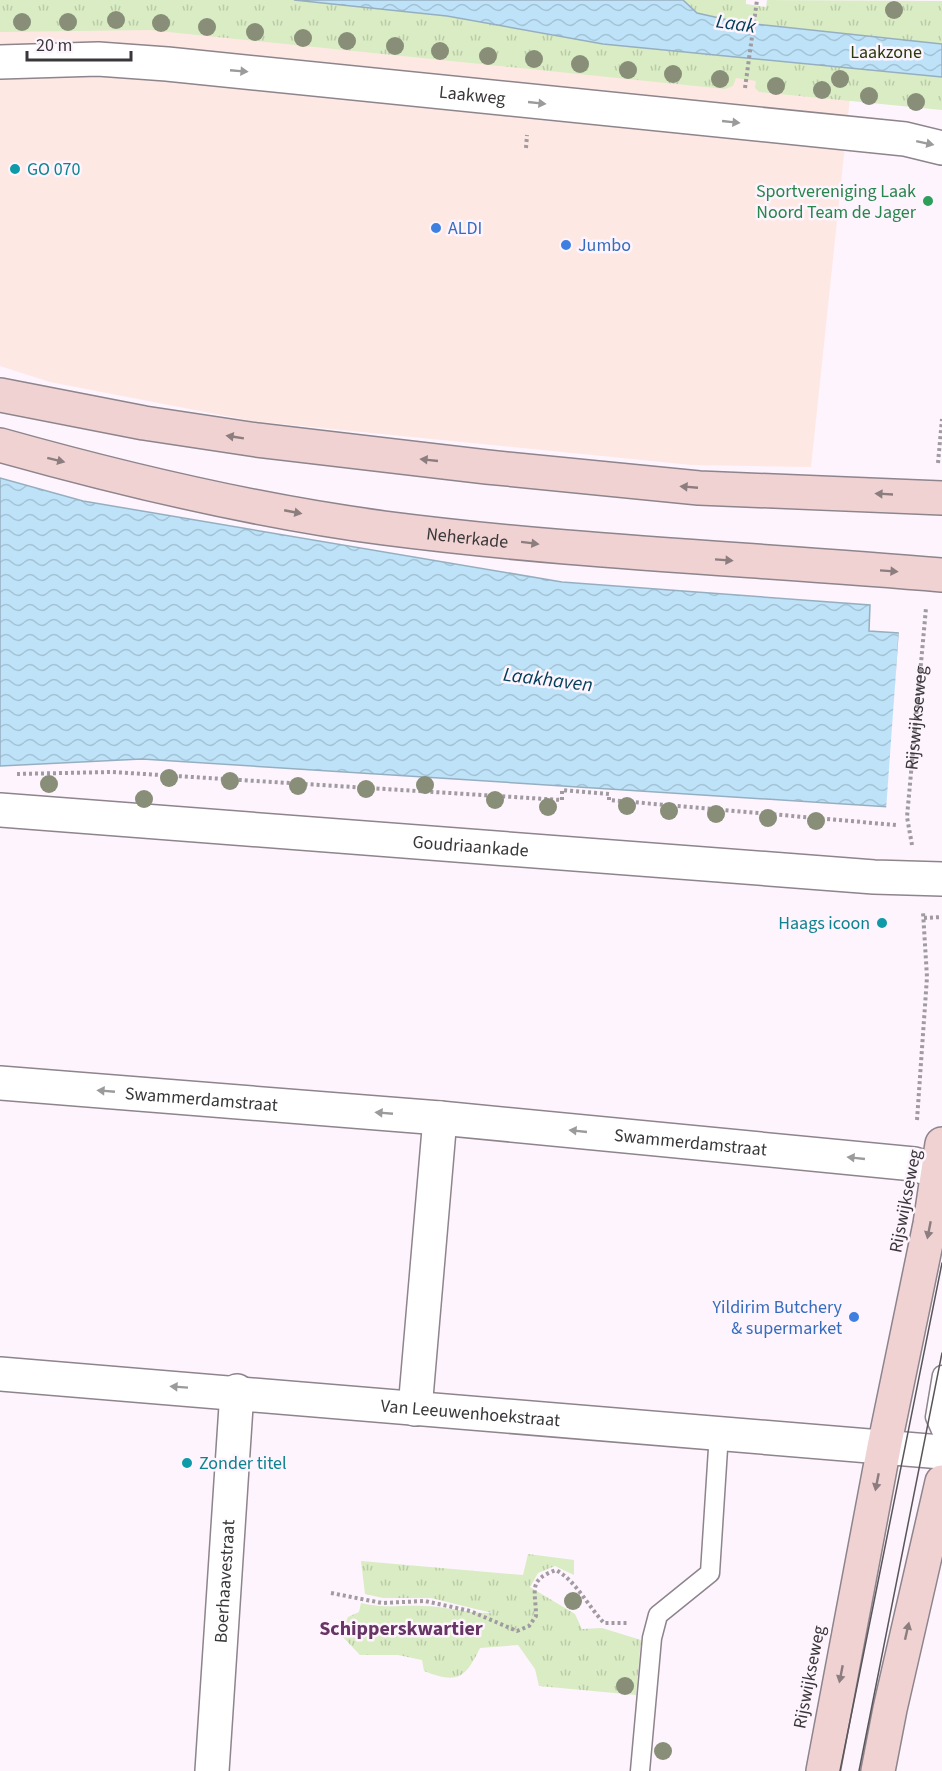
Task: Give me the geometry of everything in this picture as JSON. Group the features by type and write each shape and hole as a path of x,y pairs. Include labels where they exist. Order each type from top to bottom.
{"main road":[{"path":"0,395 86,413 257,440 487,467 699,488 942,498"},
{"name":"Neherkade","path":"0,445 166,487 385,528 616,552 942,575"},
{"name":"Rijswijkseweg","path":"823,1771 884,1447 934,1163"},
{"path":"878,1771 942,1482"}],"street":[{"name":"Laakweg","path":"0,62 108,60 189,66 905,139 942,148"},
{"name":"Goudriaankade","path":"0,810 930,879"},
{"name":"Swammerdamstraat","path":"0,1083 440,1118 934,1163"},
{"path":"415,1408 440,1118"},
{"name":"Van Leeuwenhoekstraat","path":"0,1374 237,1391 942,1452"},
{"name":"Boerhaavestraat","path":"212,1771 237,1391"}],"lane":[{"path":"942,1375 935,1417 942,1433"},
{"path":"640,1771 651,1649 658,1615 710,1574 719,1433"}],"path":[{"path":"746,82 757,1"},
{"name":"Rijswijkseweg","path":"925,623 907,817 930,879 924,918 934,1163"},
{"path":"11,775 112,772 562,800 562,790 609,794 609,801 896,825"},
{"path":"924,918 942,916"},
{"path":"331,1593 382,1603 425,1601 470,1611 517,1631 529,1626 536,1616 534,1589 536,1582 543,1574 556,1570 568,1576 588,1606 604,1623 622,1625 658,1615"}],"shaded area":[{"path":"0,0 500,0 857,31 811,467 692,465 252,421 50,382 0,366"}],"green space":[{"name":"Laakzone","path":"0,0 746,0 746,4 766,7 767,0 942,1 942,110 759,92 755,88 756,81 736,78 733,86 725,89 149,30 0,32"},
{"path":"528,1554 574,1560 574,1575 555,1566 538,1573 530,1587 575,1614 582,1629 602,1628 641,1640 636,1695 539,1686 535,1669 518,1645 480,1648 470,1666 459,1676 452,1678 424,1671 422,1660 398,1655 360,1655 340,1634 348,1617 359,1612 361,1603 386,1606 431,1606 492,1613 431,1598 383,1598 365,1594 361,1561 523,1575"}],"water":[{"name":"Laak","path":"294,0 683,0 697,13 737,22 942,44 942,77 603,44 447,16"},
{"name":"Laakhaven","path":"0,478 83,501 562,582 870,605 869,631 899,633 890,807 142,759 0,766"}],"pier":[{"path":"899,630 902,636 942,639 942,753 897,750 893,807 886,810"}],"tram line":[{"path":"840,1771 942,1263"},
{"path":"859,1771 942,1353"}],"place":[{"name":"GO 070","path":"15,169"},
{"name":"Sportvereniging Laak Noord Team de Jager","path":"928,201"},
{"name":"ALDI","path":"436,228"},
{"name":"Jumbo","path":"566,245"},
{"name":"Haags icoon","path":"882,923"},
{"name":"Yildirim Butchery & supermarket","path":"854,1317"},
{"name":"Zonder titel","path":"187,1463"}],"district":[{"name":"Schipperskwartier","path":"401,1628"}]}
